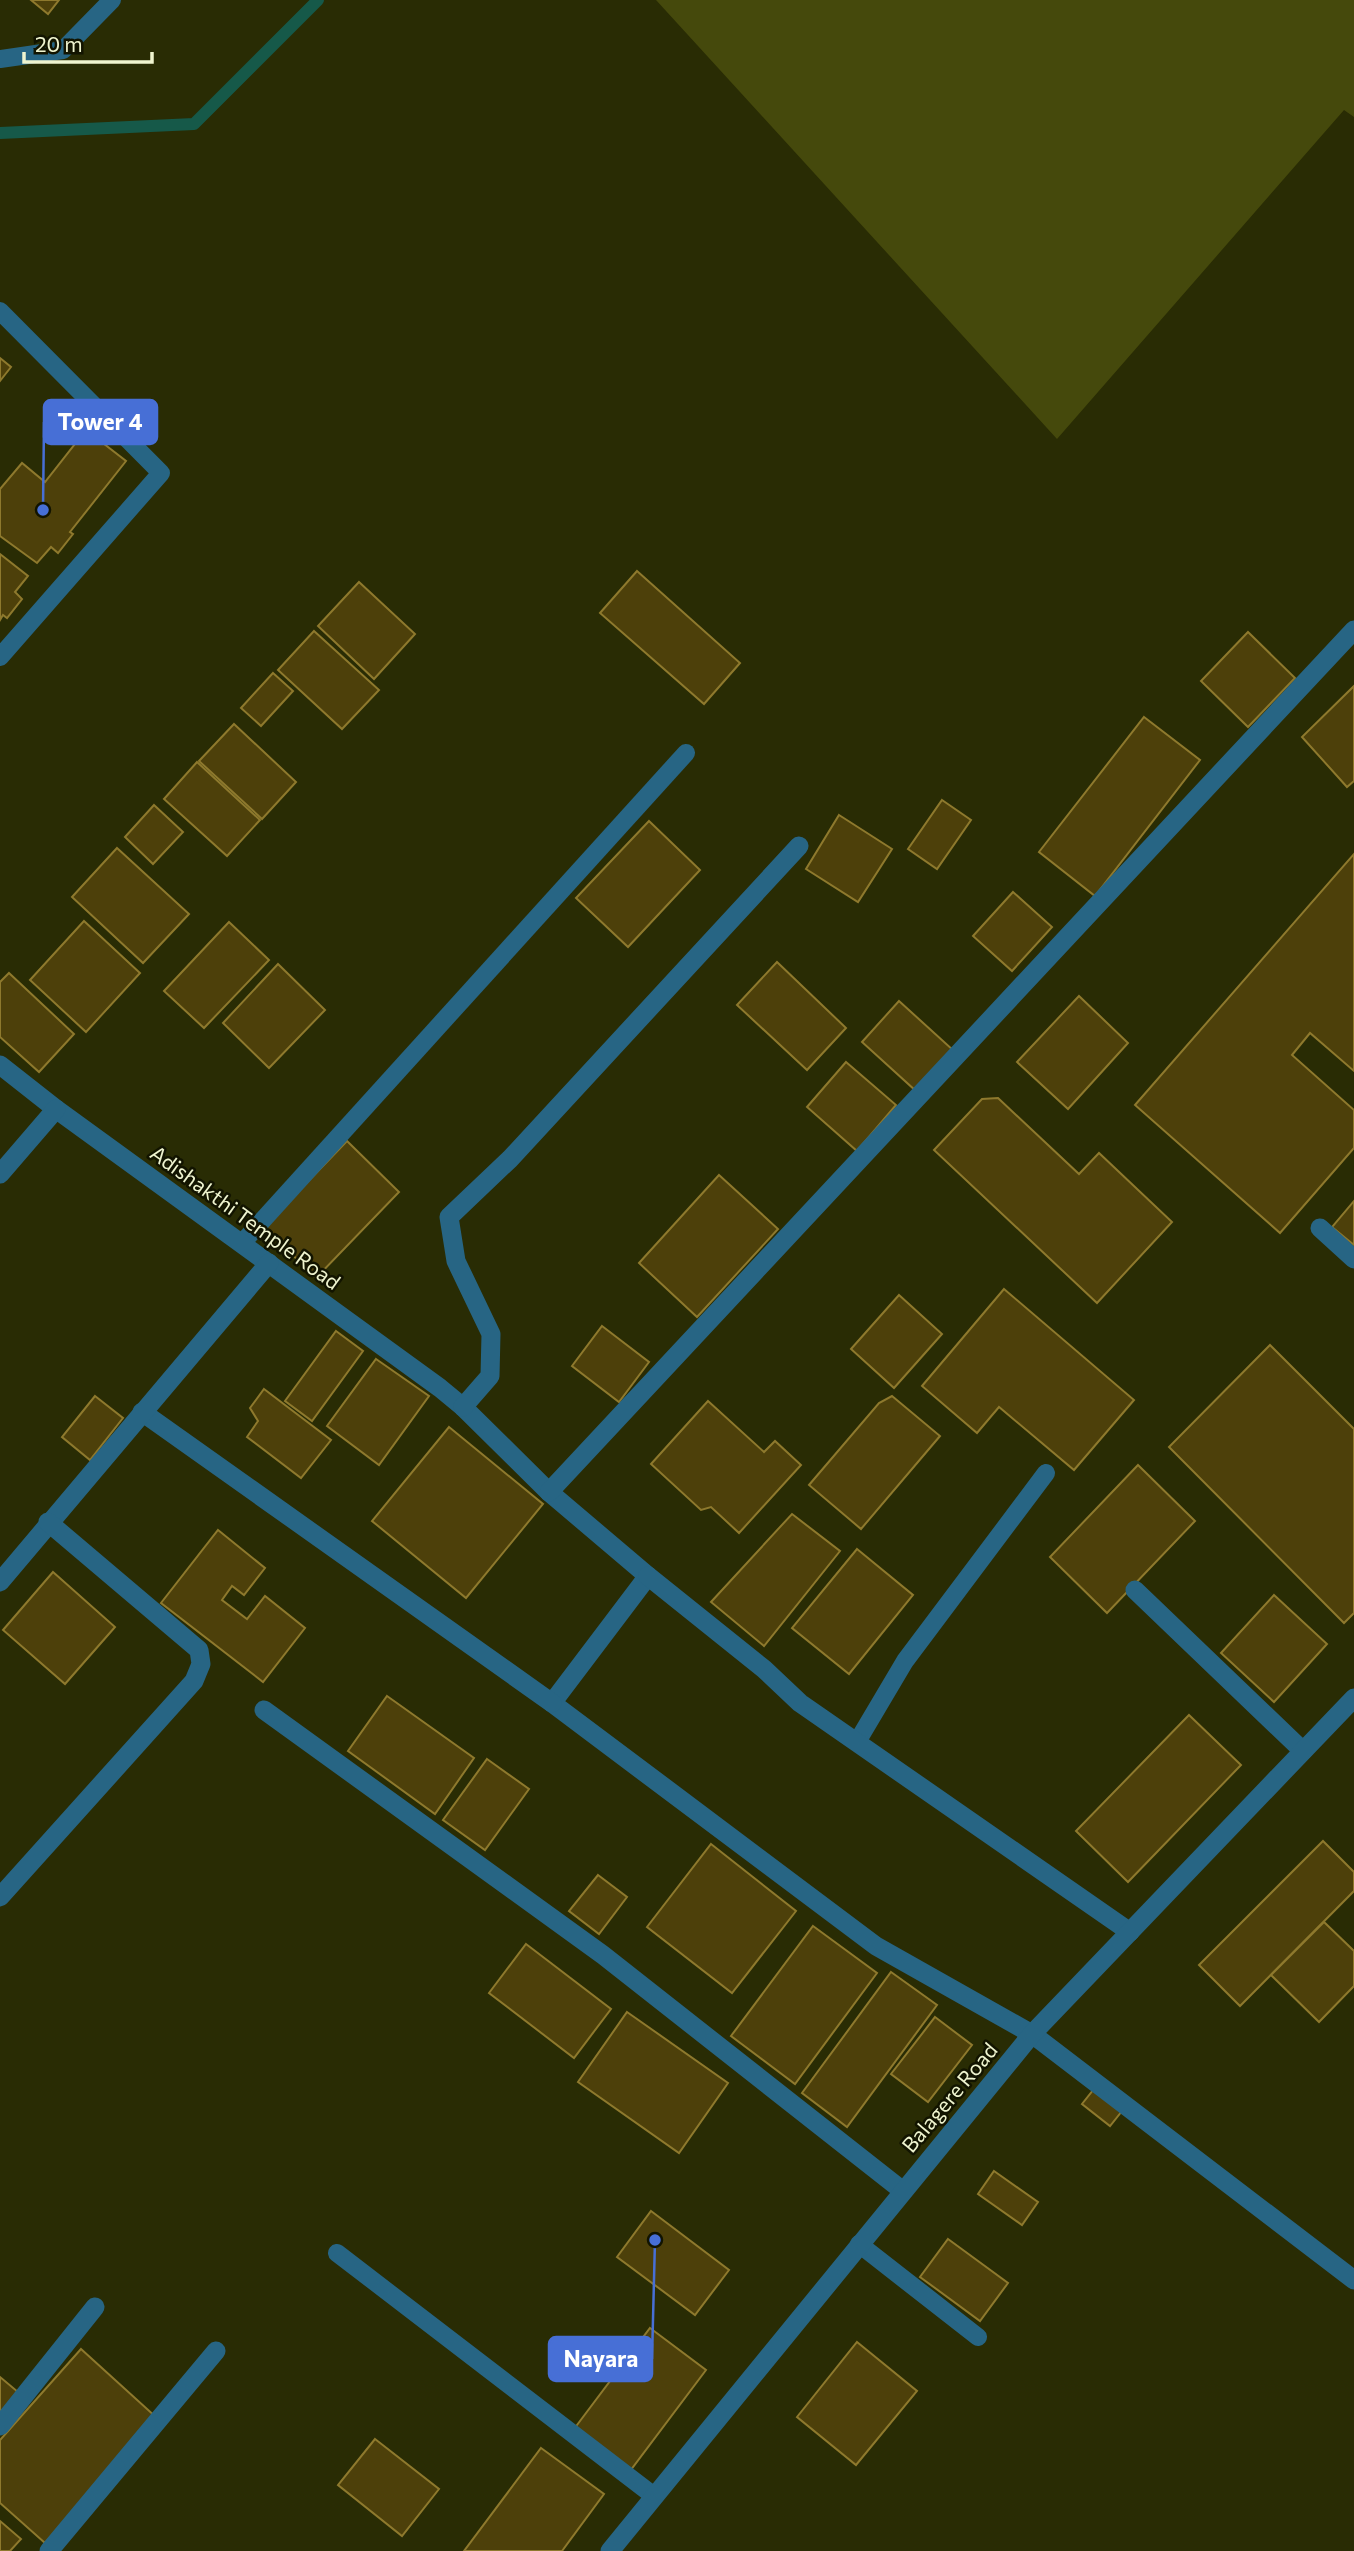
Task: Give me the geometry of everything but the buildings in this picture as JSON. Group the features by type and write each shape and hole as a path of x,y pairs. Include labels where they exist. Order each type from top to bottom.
{"street":[{"path":"550,1492 1354,630"},
{"path":"463,1408 489,1376 491,1334 456,1261 449,1217 510,1159 799,845"},
{"name":"Adishakthi Temple Road","path":"0,1065 56,1109 440,1388 550,1492 648,1576 764,1669 800,1703 1130,1932"},
{"path":"0,1174 56,1109"},
{"path":"1320,1228 1354,1259"},
{"path":"0,1582 269,1263"},
{"path":"142,1412 552,1703 876,1946 1032,2034 1354,2280"},
{"path":"0,1897 194,1681 201,1664 199,1650 48,1522"},
{"path":"552,1703 648,1576"},
{"path":"1135,1590 1303,1751"},
{"name":"Balagere Road","path":"610,2551 1032,2034 1354,1698"},
{"path":"264,1710 603,1955 903,2191"},
{"path":"0,2426 95,2307"},
{"path":"49,2551 216,2351"}],"lane":[{"path":"0,59 63,50 112,0"},
{"path":"0,311 161,473 0,657"},
{"path":"242,1243 686,753"},
{"path":"857,1742 905,1661 1046,1473"},
{"path":"859,2244 978,2337"},
{"path":"337,2253 654,2496"}],"green space":[{"path":"656,0 1354,0 1354,117 1344,110 1057,439"}],"waterway":[{"path":"0,133 194,124 318,0"}],"place":[{"name":"Tower 4","path":"43,510"},
{"name":"Nayara","path":"655,2240"}]}
